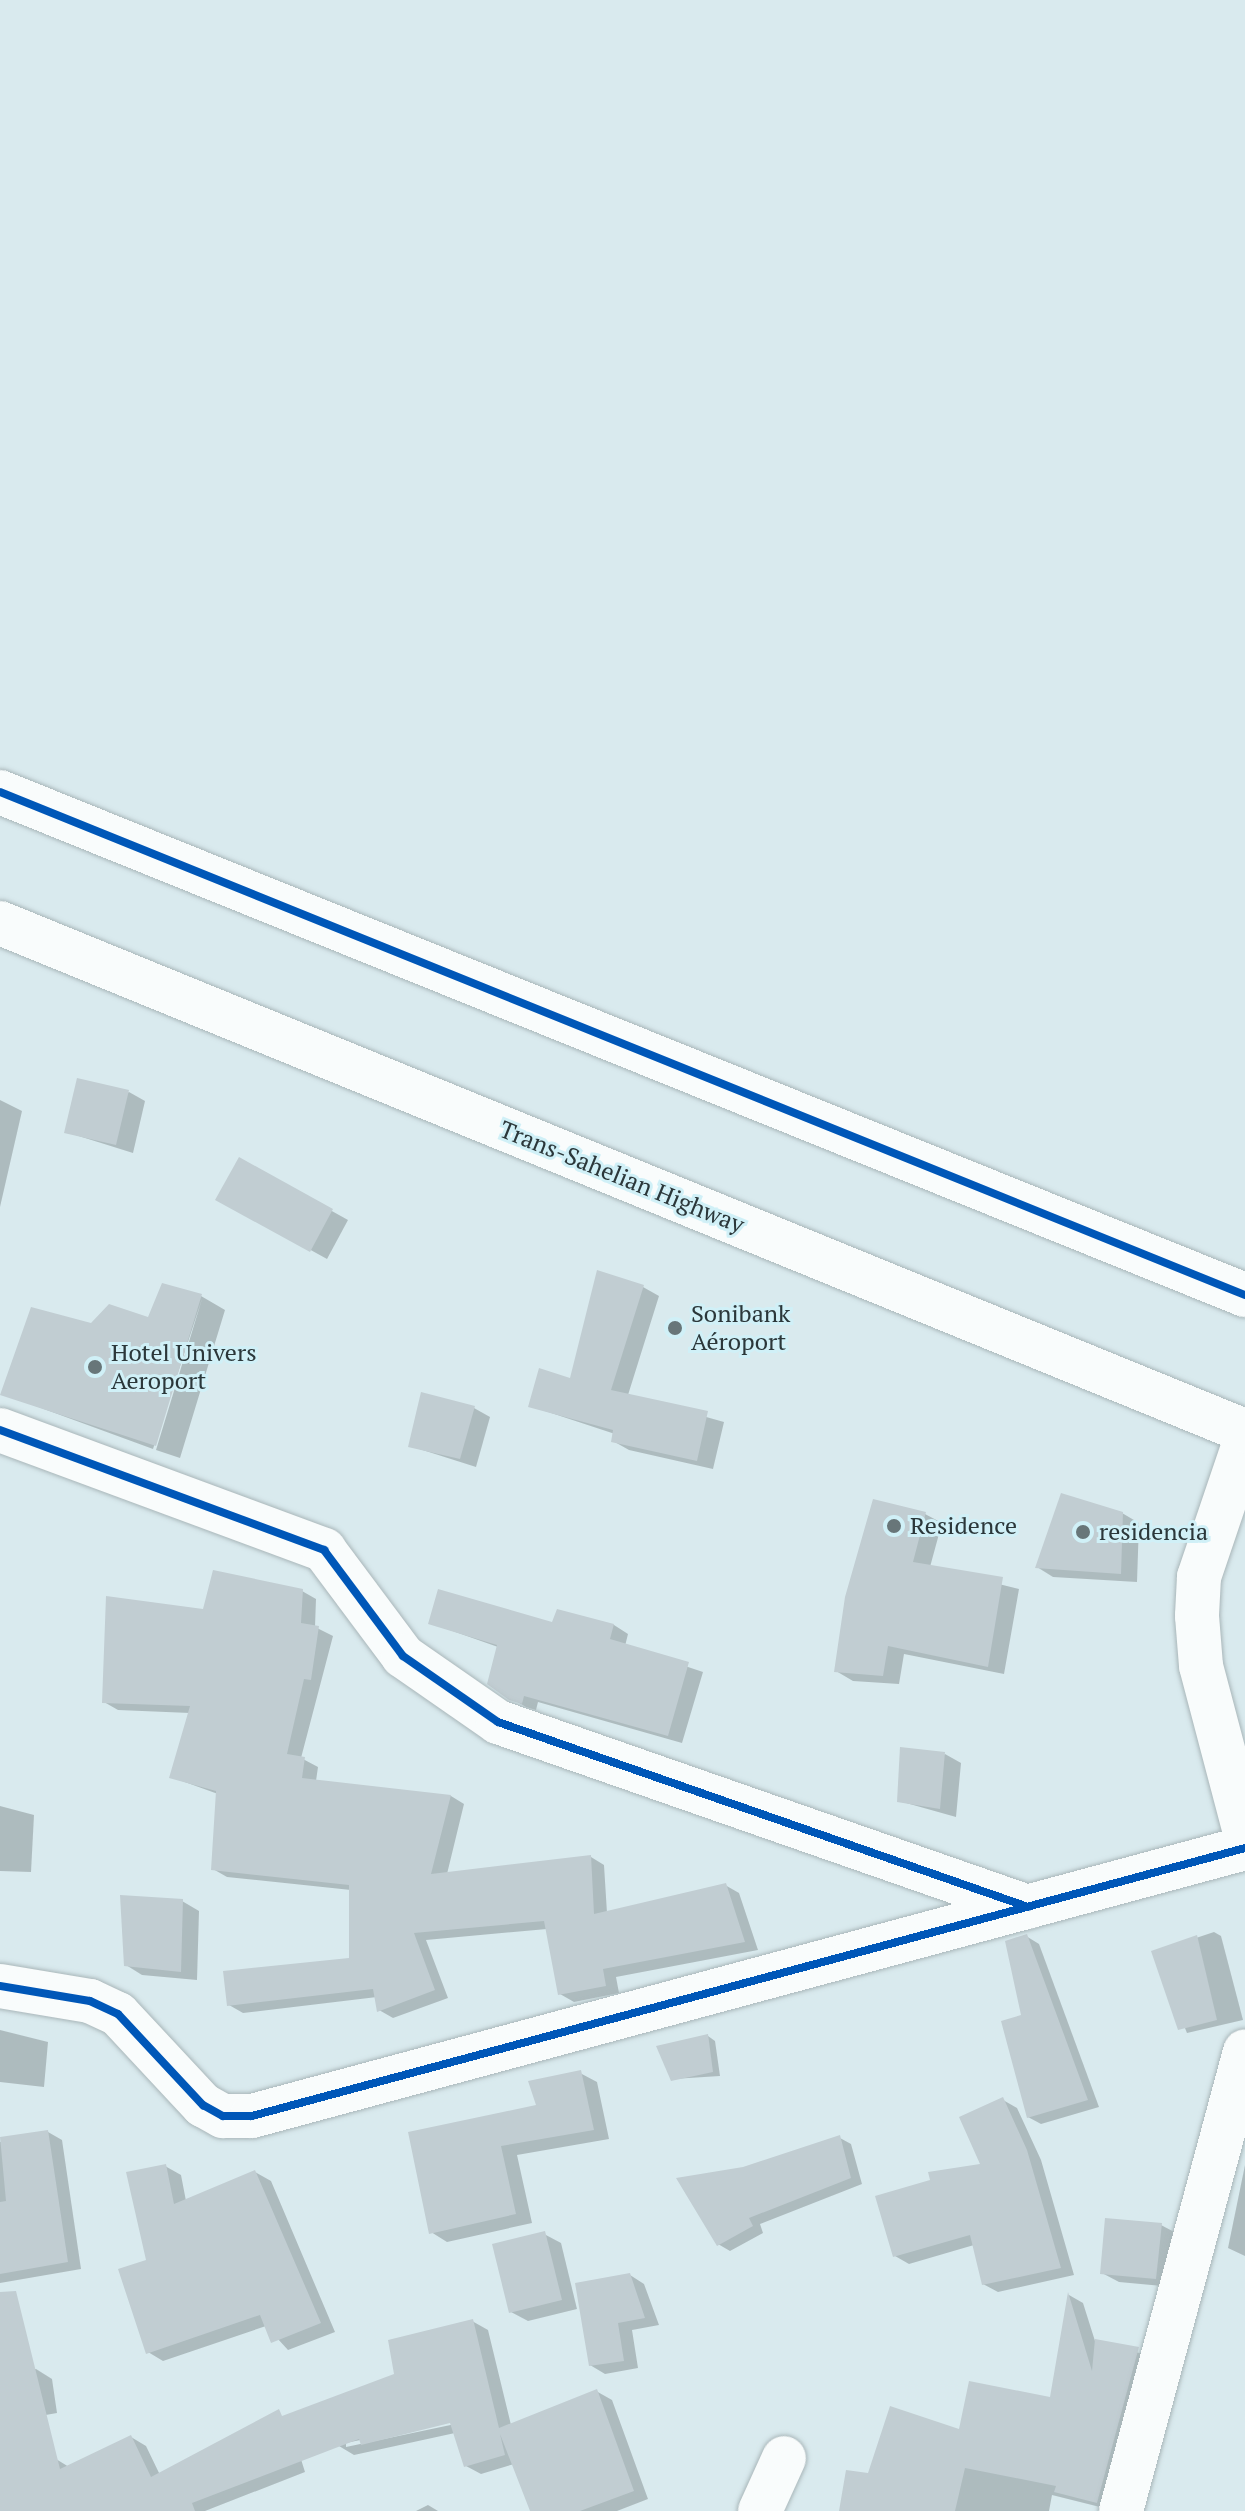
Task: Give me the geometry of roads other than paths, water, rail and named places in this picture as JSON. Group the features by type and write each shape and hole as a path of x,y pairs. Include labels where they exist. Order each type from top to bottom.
{"main road":[{"path":"0,792 1245,1295"},
{"name":"Trans-Sahelian Highway","path":"0,923 1245,1431"},
{"path":"0,1430 324,1550 403,1656 498,1722 1028,1907"},
{"path":"1245,1441 1199,1577 1197,1616 1201,1666 1245,1832"},
{"path":"0,1986 90,2001 118,2014 203,2105 223,2116 252,2116 1245,1848"},
{"path":"1121,2511 1245,2051"},
{"path":"760,2511 784,2458"}],"place":[{"name":"Sonibank Aéroport","path":"675,1328"},
{"name":"Hotel Univers Aeroport","path":"95,1367"},
{"name":"Residence","path":"894,1526"},
{"name":"residencia","path":"1083,1532"}]}
